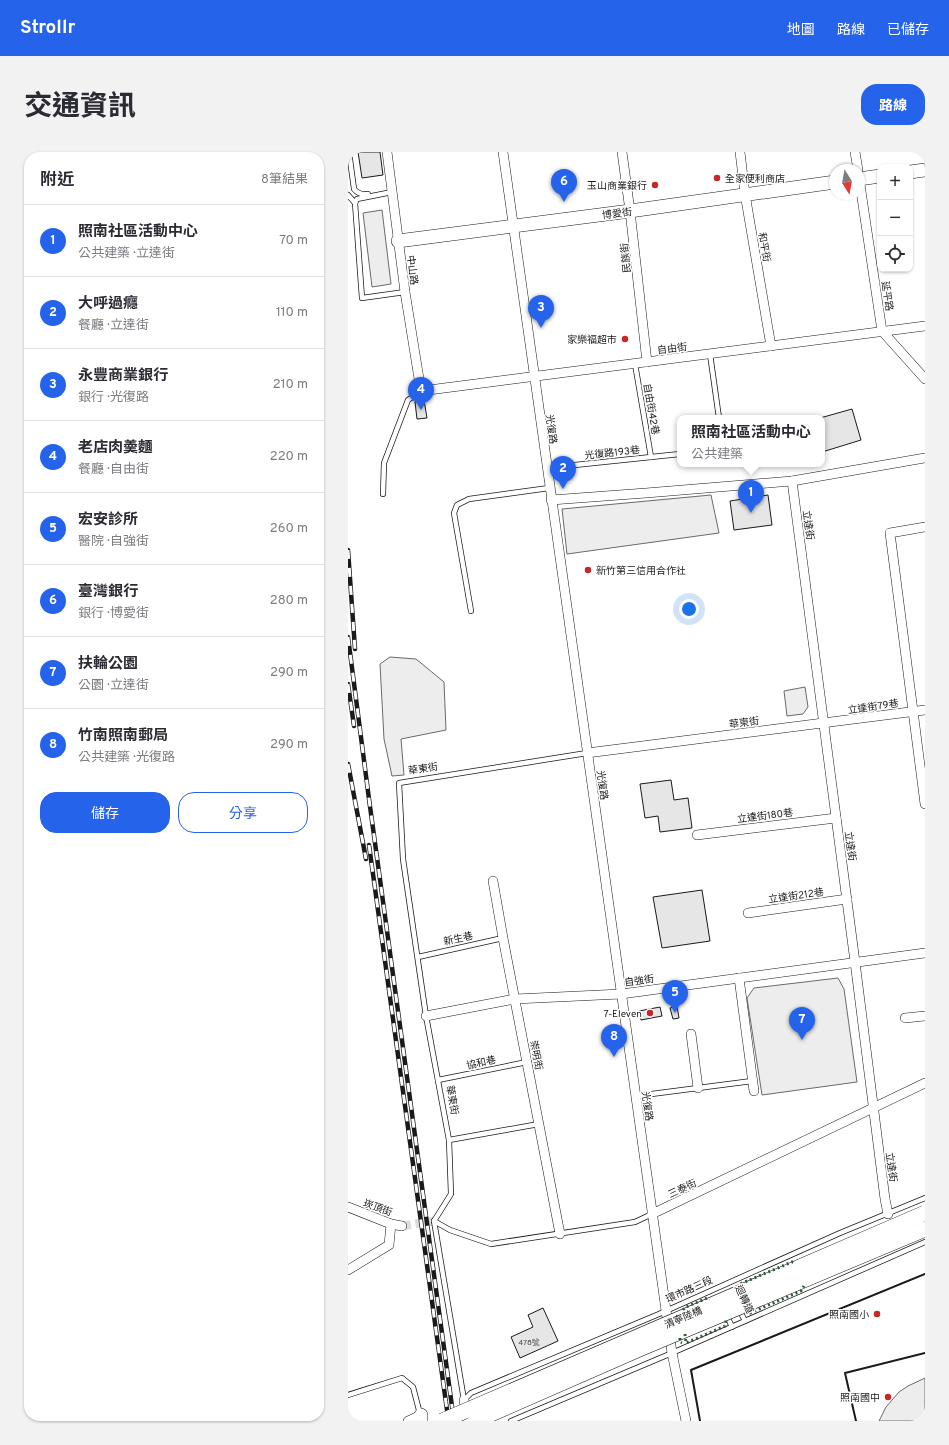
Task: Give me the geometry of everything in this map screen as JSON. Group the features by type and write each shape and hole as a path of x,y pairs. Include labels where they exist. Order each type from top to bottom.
{"main road":[{"name":"清寧陸橋","path":"442,1421 925,1213"},
{"name":"清寧陸橋","path":"475,1421 642,1348 925,1229"}],"street":[{"name":"中山路","path":"387,152 405,292 421,391"},
{"name":"光復路","path":"503,152 546,468 672,1353 686,1421"},
{"name":"民族街","path":"622,152 647,362"},
{"name":"和平街","path":"740,152 745,194 771,346"},
{"path":"855,152 857,164"},
{"path":"913,172 925,170"},
{"path":"865,178 877,176"},
{"name":"博愛街","path":"398,241 630,211 829,183"},
{"name":"延平路","path":"862,200 882,331"},
{"name":"自由街","path":"421,391 925,326"},
{"path":"882,331 925,379"},
{"path":"551,500 792,481 925,458"},
{"name":"立達街","path":"792,481 873,1109 888,1214"},
{"path":"925,526 890,533 925,804"},
{"name":"立達街79巷","path":"824,724 925,710"},
{"name":"華東街","path":"587,754 824,724"},
{"name":"立達街180巷","path":"697,834 836,818"},
{"name":"崇明街","path":"493,881 560,1234"},
{"name":"立達街212巷","path":"748,913 847,899"},
{"name":"自強街","path":"426,1016 515,999 621,994 925,953"},
{"path":"739,978 754,1091"},
{"path":"905,1018 925,1016"},
{"path":"691,1034 698,1088"},
{"name":"三泰街","path":"652,1214 925,1083"},
{"name":"崁頂街","path":"348,1207 391,1224 402,1226"},
{"path":"348,1270 389,1245 391,1224"},
{"path":"464,1400 467,1421"},
{"path":"408,1421 421,1418"}],"lane":[{"path":"349,152 353,187 358,193 364,194 392,191"},
{"path":"355,203 357,199 392,191"},
{"path":"348,195 355,203 362,298 405,292"},
{"path":"710,354 719,415"},
{"name":"自由街42巷","path":"635,364 651,457"},
{"path":"383,494 384,463 408,400 421,391"},
{"name":"光復路193巷","path":"546,468 677,454"},
{"path":"471,611 454,513 457,506 469,499 549,488"},
{"name":"華東街","path":"434,1220 451,1194 449,1140 426,1016 403,859 399,783 587,754"},
{"name":"新生巷","path":"418,957 503,938"},
{"name":"協和巷","path":"438,1080 527,1062"},
{"path":"636,1096 752,1081"},
{"path":"449,1140 539,1124"},
{"name":"環市路三段","path":"464,1400 471,1393 666,1311 925,1198"},
{"name":"三泰街","path":"434,1220 450,1230 492,1244 635,1222 652,1214"},
{"path":"434,1220 464,1400"},
{"path":"511,1421 672,1353 925,1242"},
{"name":"迴轉道","path":"728,1284 745,1321"},
{"path":"715,1289 732,1327"},
{"path":"348,1395 402,1378 413,1387 421,1418"},
{"path":"471,1393 475,1421"}],"shaded area":[{"path":"382,210 391,284 372,287 363,213"},
{"path":"711,495 719,533 567,554 562,509"},
{"path":"390,657 416,659 444,682 446,730 401,739 404,775 392,776 384,739 380,664"},
{"path":"805,687 808,707 803,714 787,716 784,691"},
{"path":"838,978 844,989 857,1082 762,1095 747,998 754,988"},
{"path":"925,1378 925,1421 879,1421 886,1407 899,1392"}],"building":[{"path":"358,152 380,152 383,175 362,178"},
{"path":"424,400 427,418 417,419 415,402"},
{"path":"852,409 861,440 825,451 825,417"},
{"path":"768,495 772,525 734,530 730,501"},
{"path":"671,780 674,800 688,798 692,828 660,832 658,816 645,818 640,784"},
{"path":"702,890 710,941 662,948 653,897"},
{"path":"677,1006 679,1018 673,1019 670,1008"},
{"name":"7-Eleven","path":"660,1007 662,1016 641,1020 639,1011"},
{"path":"543,1308 558,1341 520,1358 511,1337 533,1327 528,1315"}],"tunnel":[{"path":"402,1226 434,1221"}],"railway":[{"path":"348,550 355,649"},
{"path":"348,637 454,1421"},
{"path":"348,684 354,726"},
{"path":"348,764 366,859"},
{"path":"369,845 447,1410"}],"hedge":[{"path":"737,1287 740,1284 792,1262 795,1263"},
{"path":"745,1311 750,1313 801,1291 804,1286"},
{"path":"683,1310 686,1307 707,1298 710,1299"},
{"path":"685,1334 686,1343 725,1326 726,1320"},
{"path":"680,1338 680,1342 682,1343"}],"wall":[{"path":"700,1421 691,1370 925,1274"},
{"path":"856,1421 845,1373 925,1353"}],"place":[{"name":"全家便利商店","path":"717,178"},
{"name":"玉山商業銀行","path":"655,185"},
{"name":"臺灣銀行","path":"564,202"},
{"name":"永豐商業銀行","path":"541,328"},
{"name":"家樂福超市","path":"625,339"},
{"name":"老店肉羮麵","path":"421,410"},
{"name":"大呼過癮","path":"563,489"},
{"name":"照南社區活動中心","path":"751,513"},
{"name":"新竹第三信用合作社","path":"588,570"},
{"name":"7-Eleven","path":"650,1013"},
{"name":"宏安診所","path":"675,1013"},
{"name":"扶輪公園","path":"802,1040"},
{"name":"竹南照南郵局","path":"614,1057"},
{"name":"照南國小","path":"877,1314"},
{"name":"照南國中","path":"888,1397"}]}
